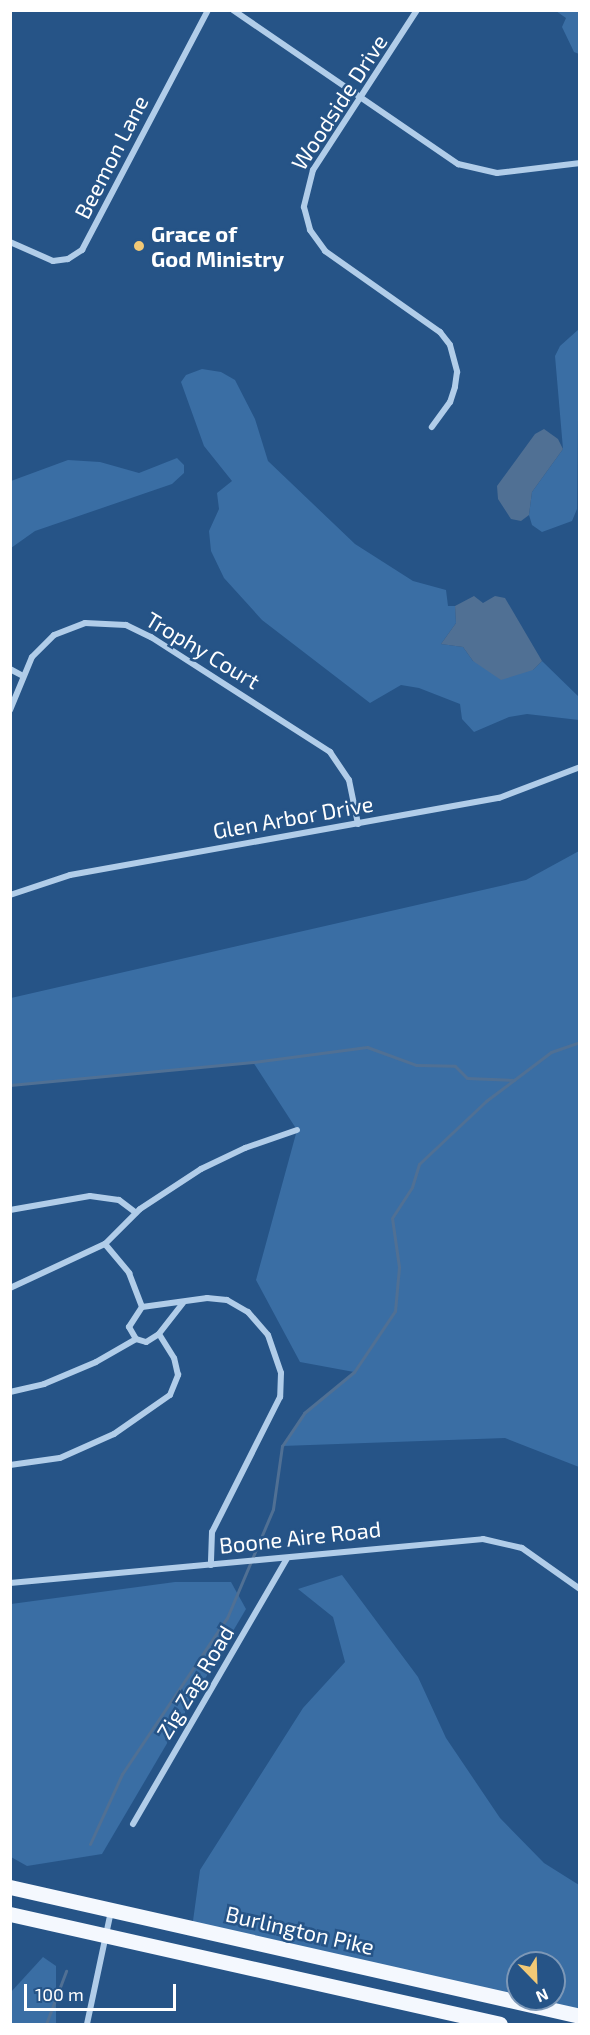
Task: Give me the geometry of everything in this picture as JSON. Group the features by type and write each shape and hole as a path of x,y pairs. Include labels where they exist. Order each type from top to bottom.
{"main road":[{"name":"Burlington Pike","path":"10,1887 579,2016"},
{"path":"10,1914 105,1938 500,2025"}],"street":[{"name":"Beemon Lane","path":"10,242 53,261 68,259 82,250 208,10"},
{"path":"233,10 469,169 497,173 579,163"},
{"name":"Woodside Drive","path":"417,10 307,181 305,219 325,251 440,332 450,345 457,372 455,387 450,402 432,427"},
{"name":"Trophy Court","path":"10,710 23,676 41,646 68,627 104,622 139,630 330,752 350,780 358,824"},
{"path":"10,669 23,676"},
{"name":"Glen Arbor Drive","path":"10,896 70,875 499,798 579,767"},
{"path":"10,1288 105,1244 136,1213 201,1169 245,1148 297,1130"},
{"path":"10,1210 90,1196 119,1200 136,1213"},
{"path":"105,1244 129,1273 142,1307"},
{"path":"142,1307 207,1298 227,1300 249,1312 268,1335 281,1373 280,1397 212,1532 211,1565"},
{"path":"142,1307 129,1326 136,1339 146,1342 159,1334 183,1303"},
{"path":"10,1465 60,1458 103,1439 170,1395 178,1375 174,1358 159,1334"},
{"path":"10,1392 44,1384 96,1362 136,1339"},
{"name":"Boone Aire Road","path":"10,1583 483,1539 522,1548 579,1588"},
{"name":"Zig Zag Road","path":"133,1824 286,1558"},
{"path":"87,2025 111,1910"}],"shaded area":[{"path":"556,11 579,11 579,54 574,52 562,27 566,18"},
{"path":"579,329 577,509 572,521 542,532 532,525 529,515 532,492 563,449 555,356 560,346"},
{"path":"202,369 221,372 235,380 255,419 268,461 355,544 413,581 446,590 448,606 455,606 456,623 441,644 463,647 473,661 533,670 542,661 579,697 579,720 527,714 509,717 474,732 462,719 460,704 419,688 401,685 370,703 262,620 224,578 211,551 209,531 219,509 217,493 232,481 204,446 181,382 186,375"},
{"path":"544,429 558,439 563,449 532,492 529,515 521,521 511,519 498,499 497,486 535,434"},
{"path":"177,458 184,465 184,473 172,484 35,531 11,548 11,481 68,460 100,462 139,473"},
{"path":"474,596 483,603 495,596 505,598 542,661 533,670 501,680 473,661 463,647 441,644 456,623 455,606"},
{"path":"579,851 579,1467 505,1438 282,1446 304,1413 354,1372 300,1362 256,1280 297,1130 253,1062 11,1085 11,998 526,880"},
{"path":"342,1575 418,1677 446,1738 500,1818 544,1863 579,1885 579,2016 557,2011 566,2011 566,1951 506,1951 506,1999 192,1928 200,1870 303,1708 345,1662 333,1617 298,1589"},
{"path":"175,1582 231,1582 246,1609 102,1854 27,1866 11,1857 11,1604"},
{"path":"43,1957 56,1966 56,2024 11,2024 11,1992"}],"waterway":[{"path":"90,1844 122,1774 227,1618 273,1509 282,1446 304,1413 354,1372 395,1311 399,1267 392,1218 412,1187 419,1164 486,1101 551,1052 580,1042"},
{"path":"10,1085 253,1062 367,1047 416,1065 455,1066 467,1078 514,1080"},
{"path":"46,2024 66,1971"}],"place":[{"name":"Grace of God Ministry","path":"139,246"}]}
